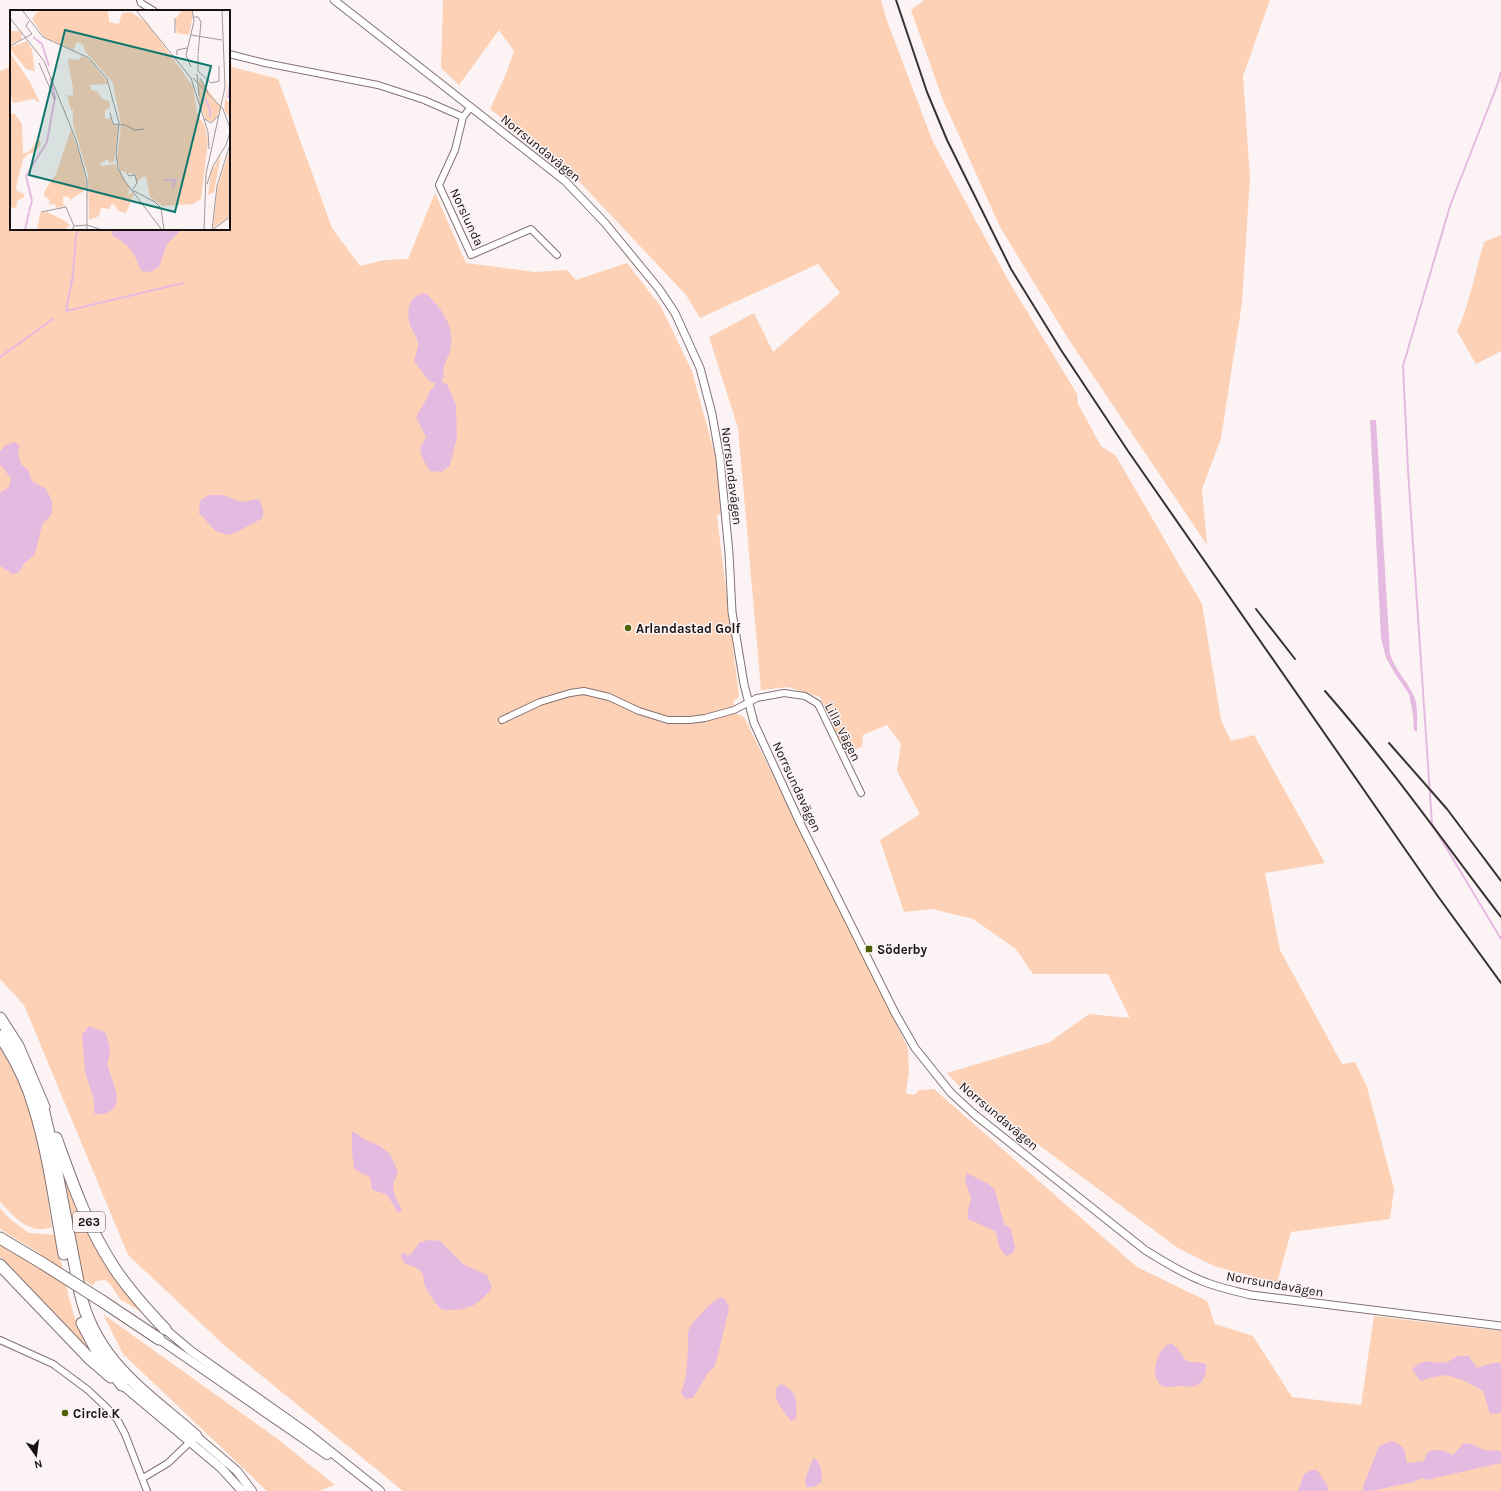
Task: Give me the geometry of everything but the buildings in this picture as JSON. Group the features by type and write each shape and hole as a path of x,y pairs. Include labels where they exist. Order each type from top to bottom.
{"highway":[{"name":"263","path":"0,1018 18,1046 93,1232 113,1266 136,1298 165,1329"},
{"path":"0,1036 21,1074 34,1106 43,1140 74,1304 94,1346 122,1385"},
{"path":"41,1100 51,1142 82,1304 90,1324 106,1352 121,1370 193,1439"},
{"name":"263","path":"0,1238 102,1301 159,1339"},
{"path":"0,1265 101,1370 122,1385"}],"main road":[{"name":"263","path":"165,1329 191,1351 306,1432 378,1489"},
{"name":"263","path":"159,1339 378,1489"},
{"path":"122,1385 237,1472 252,1491"},
{"path":"193,1439 242,1491"}],"street":[{"path":"140,0 141,3 152,10"},
{"name":"Norrsundavägen","path":"334,0 565,180 605,223 659,289 674,313 700,368 712,414 720,460 729,553 732,612 740,666 754,723 801,825 895,1013 915,1048 951,1093 974,1114 1145,1250 1172,1267 1201,1281 1226,1289 1251,1294 1501,1326"},
{"path":"230,54 265,63 378,85 424,100 463,117 471,107"},
{"name":"Norslunda","path":"463,117 455,150 439,185 471,255 531,229 557,255"},
{"name":"Lilla Vägen","path":"502,720 540,702 570,693 584,691 609,697 639,711 668,720 705,718 734,710 757,698 784,693 805,696 818,704 861,793"},
{"path":"0,1340 52,1364 88,1390 107,1408 117,1419 125,1434 147,1491"},
{"path":"143,1478 168,1463 193,1439"}],"shaded area":[{"path":"443,0 881,0 887,21 933,142 1008,280 1077,394 1078,404 1101,446 1116,456 1202,604 1221,720 1231,741 1254,735 1325,863 1265,873 1280,950 1342,1064 1355,1062 1367,1087 1394,1189 1390,1219 1291,1232 1277,1283 1214,1266 1178,1248 959,1086 947,1073 1050,1042 1089,1014 1130,1018 1108,974 1033,974 1016,949 973,919 932,909 904,912 880,840 920,814 897,771 901,744 887,725 863,735 862,747 845,754 820,697 788,687 761,690 738,428 709,337 754,313 773,352 840,293 818,264 700,318 686,295 575,177 490,109 505,76 514,51 499,30 459,85 441,68"},
{"path":"924,0 1270,0 1243,76 1250,177 1242,303 1221,438 1202,489 1207,545 1069,340 1000,227 943,100 911,10"},
{"name":"Arlandastad Golf","path":"230,66 278,79 332,228 360,266 384,260 408,259 435,193 466,263 535,272 567,270 576,280 627,263 661,307 692,371 717,463 721,513 717,516 739,697 733,702 736,713 744,717 908,1048 909,1071 906,1093 914,1095 919,1090 934,1089 1137,1267 1207,1301 1215,1324 1253,1336 1292,1397 1361,1405 1374,1316 1501,1331 1501,1491 403,1491 225,1346 128,1255 24,1005 0,979 0,71 10,67 10,230 230,230"},
{"path":"110,230 181,230 167,244 159,267 151,272 141,271 131,250 123,242 113,236"},
{"path":"1501,235 1501,351 1476,364 1457,331 1469,298 1484,242"},
{"path":"425,293 440,309 448,322 451,337 450,350 443,373 444,378 441,380 443,383 447,384 456,405 457,437 450,465 442,472 430,471 422,458 420,448 426,437 416,417 435,383 429,381 414,361 418,342 411,327 408,314 412,300 415,297"},
{"path":"1370,420 1376,420 1390,654 1392,660 1414,696 1417,709 1417,731 1414,731 1409,694 1386,658 1381,638"},
{"path":"14,442 20,446 18,452 21,464 28,470 32,481 46,489 52,501 52,514 42,525 35,554 24,564 18,573 12,574 0,566 0,493 9,487 11,478 0,465 0,452 6,445"},
{"path":"208,495 224,495 241,502 259,499 263,509 263,518 237,532 228,535 215,531 199,514 200,501"},
{"path":"89,1026 105,1032 109,1045 109,1072 117,1097 114,1108 104,1114 94,1113 94,1100 85,1072 82,1035"},
{"path":"0,1044 23,1089 29,1108 43,1167 52,1227 41,1229 28,1226 13,1215 0,1202"},
{"path":"352,1131 366,1140 380,1146 390,1154 398,1172 393,1188 402,1210 398,1213 388,1196 372,1190 370,1177 354,1168"},
{"path":"60,1161 143,1313 120,1299 110,1284 105,1280 96,1281 93,1286 80,1277"},
{"path":"967,1173 987,1183 995,1190 1004,1224 1011,1229 1015,1248 1013,1253 1006,1256 1004,1254 999,1246 995,1231 968,1219 968,1210 971,1198 965,1181"},
{"path":"0,1208 11,1220 29,1233 56,1235 71,1306 86,1346 0,1257 0,1243 39,1266 41,1254 0,1229"},
{"path":"429,1240 440,1241 463,1264 487,1275 492,1288 479,1302 469,1307 457,1310 444,1310 439,1307 425,1286 422,1274 415,1267 404,1262 401,1253 408,1255 411,1254 420,1242"},
{"path":"722,1297 726,1301 729,1309 717,1359 714,1367 708,1373 693,1398 686,1399 681,1393 686,1371 688,1332 693,1322 702,1312"},
{"path":"103,1314 275,1437 335,1485 318,1491 267,1491 123,1354"},
{"path":"1171,1343 1188,1362 1206,1364 1205,1375 1199,1384 1191,1387 1168,1387 1160,1385 1155,1374 1156,1364 1161,1351"},
{"path":"1457,1356 1469,1356 1477,1368 1492,1363 1501,1363 1501,1413 1490,1414 1483,1391 1465,1381 1446,1375 1421,1381 1412,1370 1420,1363 1447,1362"},
{"path":"781,1384 791,1390 795,1398 796,1418 791,1421 781,1408 776,1397 777,1388"},
{"path":"1392,1441 1404,1449 1407,1463 1424,1461 1427,1453 1434,1450 1443,1451 1453,1455 1464,1443 1471,1444 1484,1450 1501,1451 1501,1463 1426,1480 1422,1478 1414,1482 1371,1491 1363,1491 1364,1484 1379,1446"},
{"path":"813,1458 820,1465 822,1482 813,1487 806,1487 805,1480"},
{"path":"1311,1470 1317,1470 1327,1485 1328,1491 1298,1491 1304,1474"}],"waterway":[{"path":"1501,72 1450,206 1403,366 1408,470 1432,824 1501,939"},
{"path":"79,230 76,236 73,275 66,311 183,283"},
{"path":"0,357 53,319"}],"railway":[{"path":"896,0 927,92 947,140 1011,269 1061,350 1128,451 1437,895 1501,983"},
{"path":"1256,609 1295,659"},
{"path":"1325,691 1393,774 1501,917"},
{"path":"1389,743 1447,809 1501,881"}],"place":[{"name":"Arlandastad Golf","path":"628,628"},
{"name":"Söderby","path":"869,949"},
{"name":"Circle K","path":"65,1413"}]}
